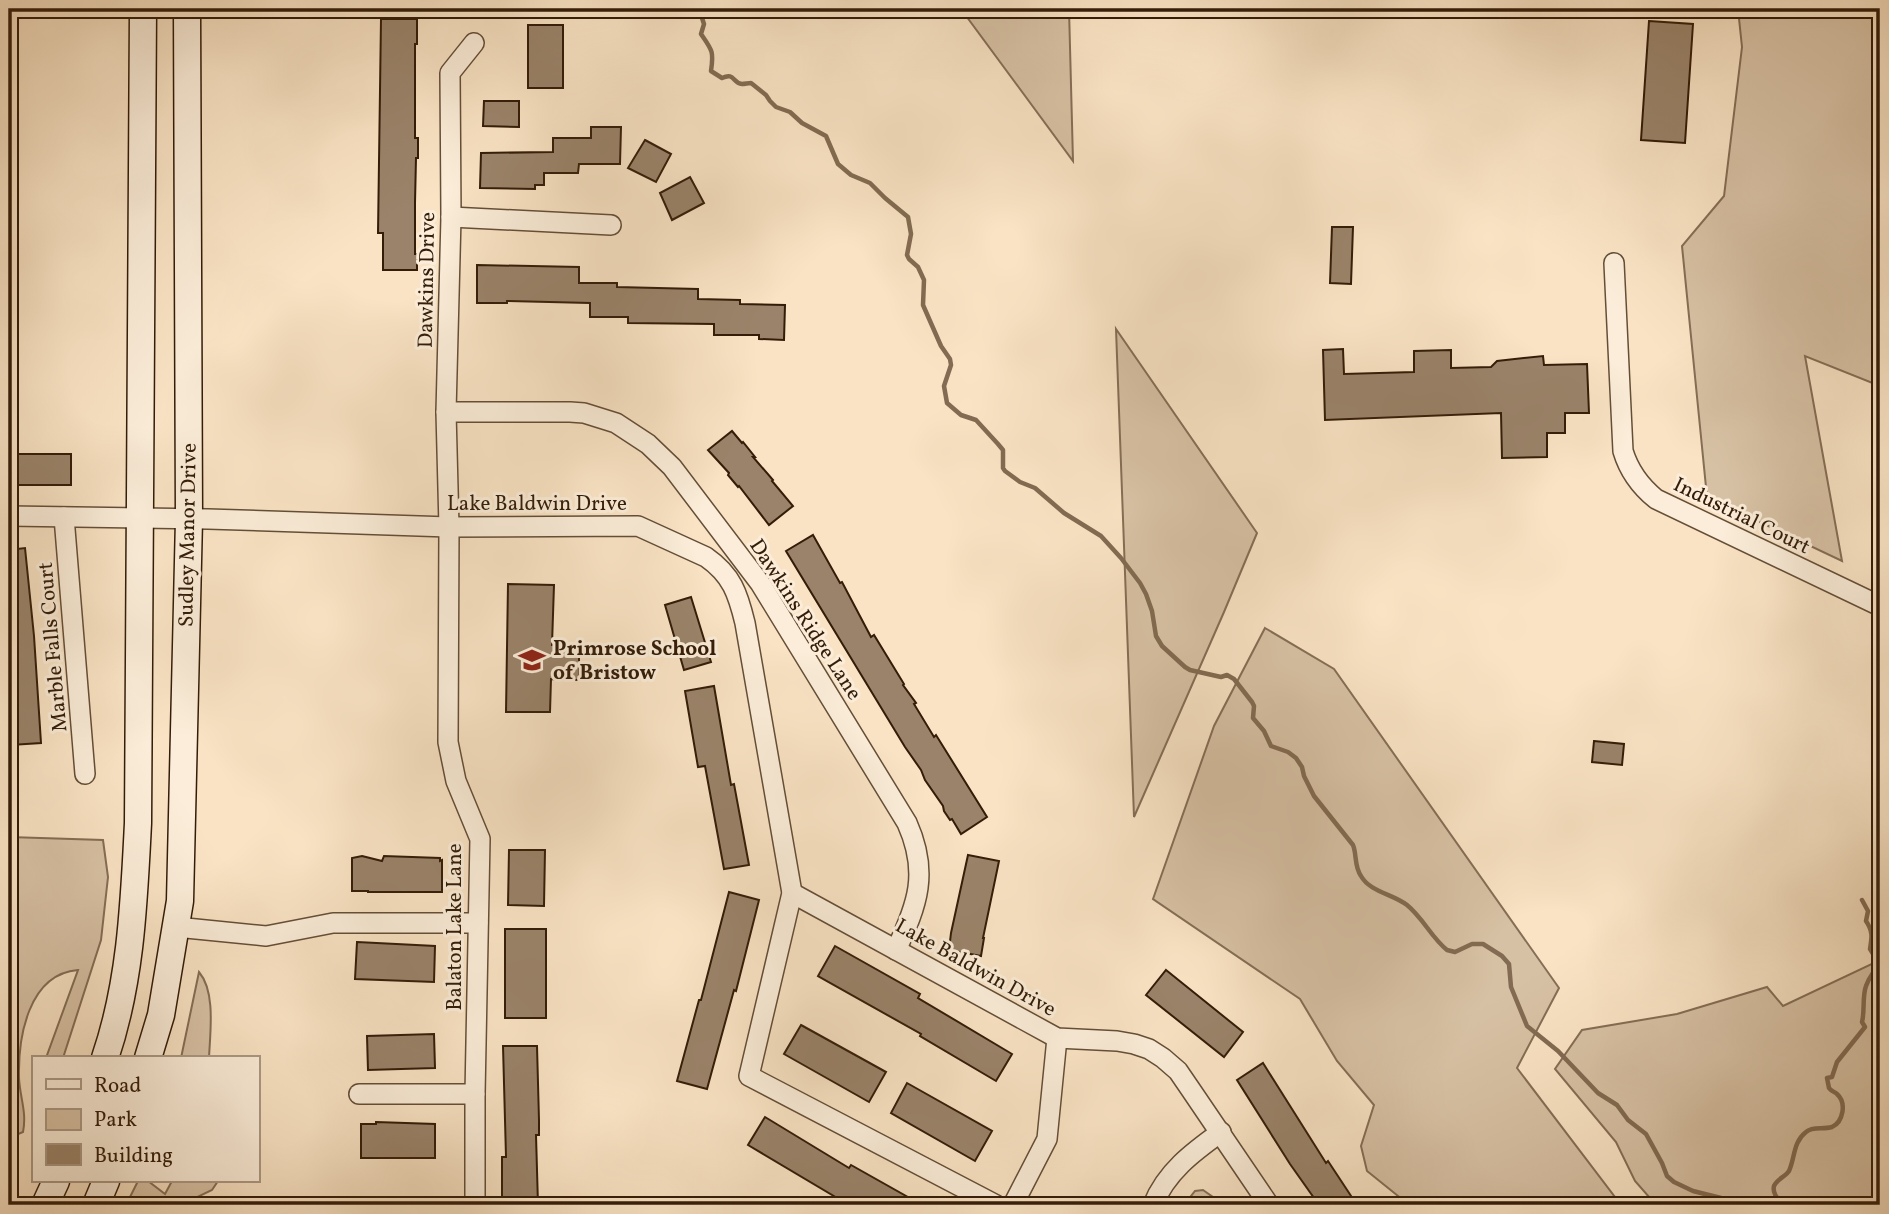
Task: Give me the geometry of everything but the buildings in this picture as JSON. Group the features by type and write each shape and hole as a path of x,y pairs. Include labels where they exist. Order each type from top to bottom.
{"main road":[{"path":"106,1056 129,956 138,823 143,9"},
{"name":"Sudley Manor Drive","path":"149,1056 161,1015 180,901 189,519 187,9"},
{"path":"45,1205 56,1182"},
{"path":"96,1205 106,1182"}],"street":[{"name":"Dawkins Drive","path":"449,527 446,412 451,217 450,73 474,43"},
{"path":"451,217 611,225"},
{"name":"Industrial Court","path":"1614,263 1623,451 1635,478 1656,499 1880,606"},
{"name":"Dawkins Ridge Lane","path":"446,412 584,413 616,423 634,433 672,467 760,583 907,823 917,852 919,879 917,901 896,950"},
{"name":"Lake Baldwin Drive","path":"9,516 140,517 449,527 638,526 706,557 725,572 735,589 745,624 792,893 748,1076 996,1205"},
{"name":"Marble Falls Court","path":"64,517 85,774"},
{"name":"Balaton Lake Lane","path":"449,527 448,743 456,780 480,839 475,1205"},
{"name":"Lake Baldwin Drive","path":"792,893 1057,1038 1047,1139 1013,1205"},
{"path":"176,928 266,936 333,923 478,923"},
{"path":"1057,1038 1134,1044 1163,1058 1178,1071 1269,1205"},
{"path":"359,1094 475,1094"},
{"path":"1153,1205 1161,1188 1178,1166 1191,1153 1221,1132"}],"green space":[{"path":"961,9 1069,9 1073,161"},
{"path":"1738,9 1880,9 1880,386 1805,356 1842,561 1707,497 1682,246 1724,196 1742,47"},
{"path":"1116,329 1257,533 1134,817"},
{"path":"1265,628 1334,669 1559,988 1517,1068 1621,1205 1408,1204 1367,1171 1361,1146 1374,1105 1337,1061 1300,999 1153,899 1214,726"},
{"path":"9,837 103,840 108,877 101,940 64,1056 47,1056 78,970 61,974 48,983 29,1010 19,1062 23,1132 9,1138"},
{"path":"1880,960 1880,1205 1656,1205 1635,1181 1616,1142 1555,1069 1582,1030 1677,1014 1767,987 1783,1006"},
{"path":"199,972 210,1001 209,1056 181,1056"},
{"path":"138,1182 149,1182 165,1194 171,1182 217,1182 212,1190 193,1199 194,1205 126,1205"},
{"path":"1203,1190 1221,1205 1184,1205 1195,1191"}],"waterway":[{"path":"699,9 704,24 701,34 712,55 711,71 722,78 726,76 742,84 751,83 776,107 790,112 802,123 826,136 838,164 851,175 870,183 908,217 911,234 907,255 918,267 924,280 923,305 941,346 950,359 951,365 944,386 947,403 961,415 976,420 998,444 1003,450 1005,471 1020,482 1035,488 1064,513 1101,536 1140,583 1152,611 1156,636 1162,646 1185,667 1221,677 1227,675 1234,679 1252,702 1253,718 1264,731 1271,746 1296,758 1314,796 1353,845 1357,868 1365,881 1407,905 1447,950 1455,952 1472,944 1483,944 1502,956 1509,964 1511,987 1527,1026 1558,1051 1598,1093 1617,1105 1628,1120 1646,1134 1667,1176 1693,1191 1721,1198 1735,1205"},
{"path":"1783,1205 1775,1194 1774,1186 1789,1171 1796,1145 1802,1136 1812,1129 1832,1127 1839,1121 1842,1102 1829,1088 1827,1078 1832,1077 1837,1062 1865,1027 1862,1022 1865,990 1876,969 1876,961 1870,949 1871,934 1866,921 1868,911 1862,900"}],"place":[{"name":"Primrose School of Bristow","path":"532,660"}]}
